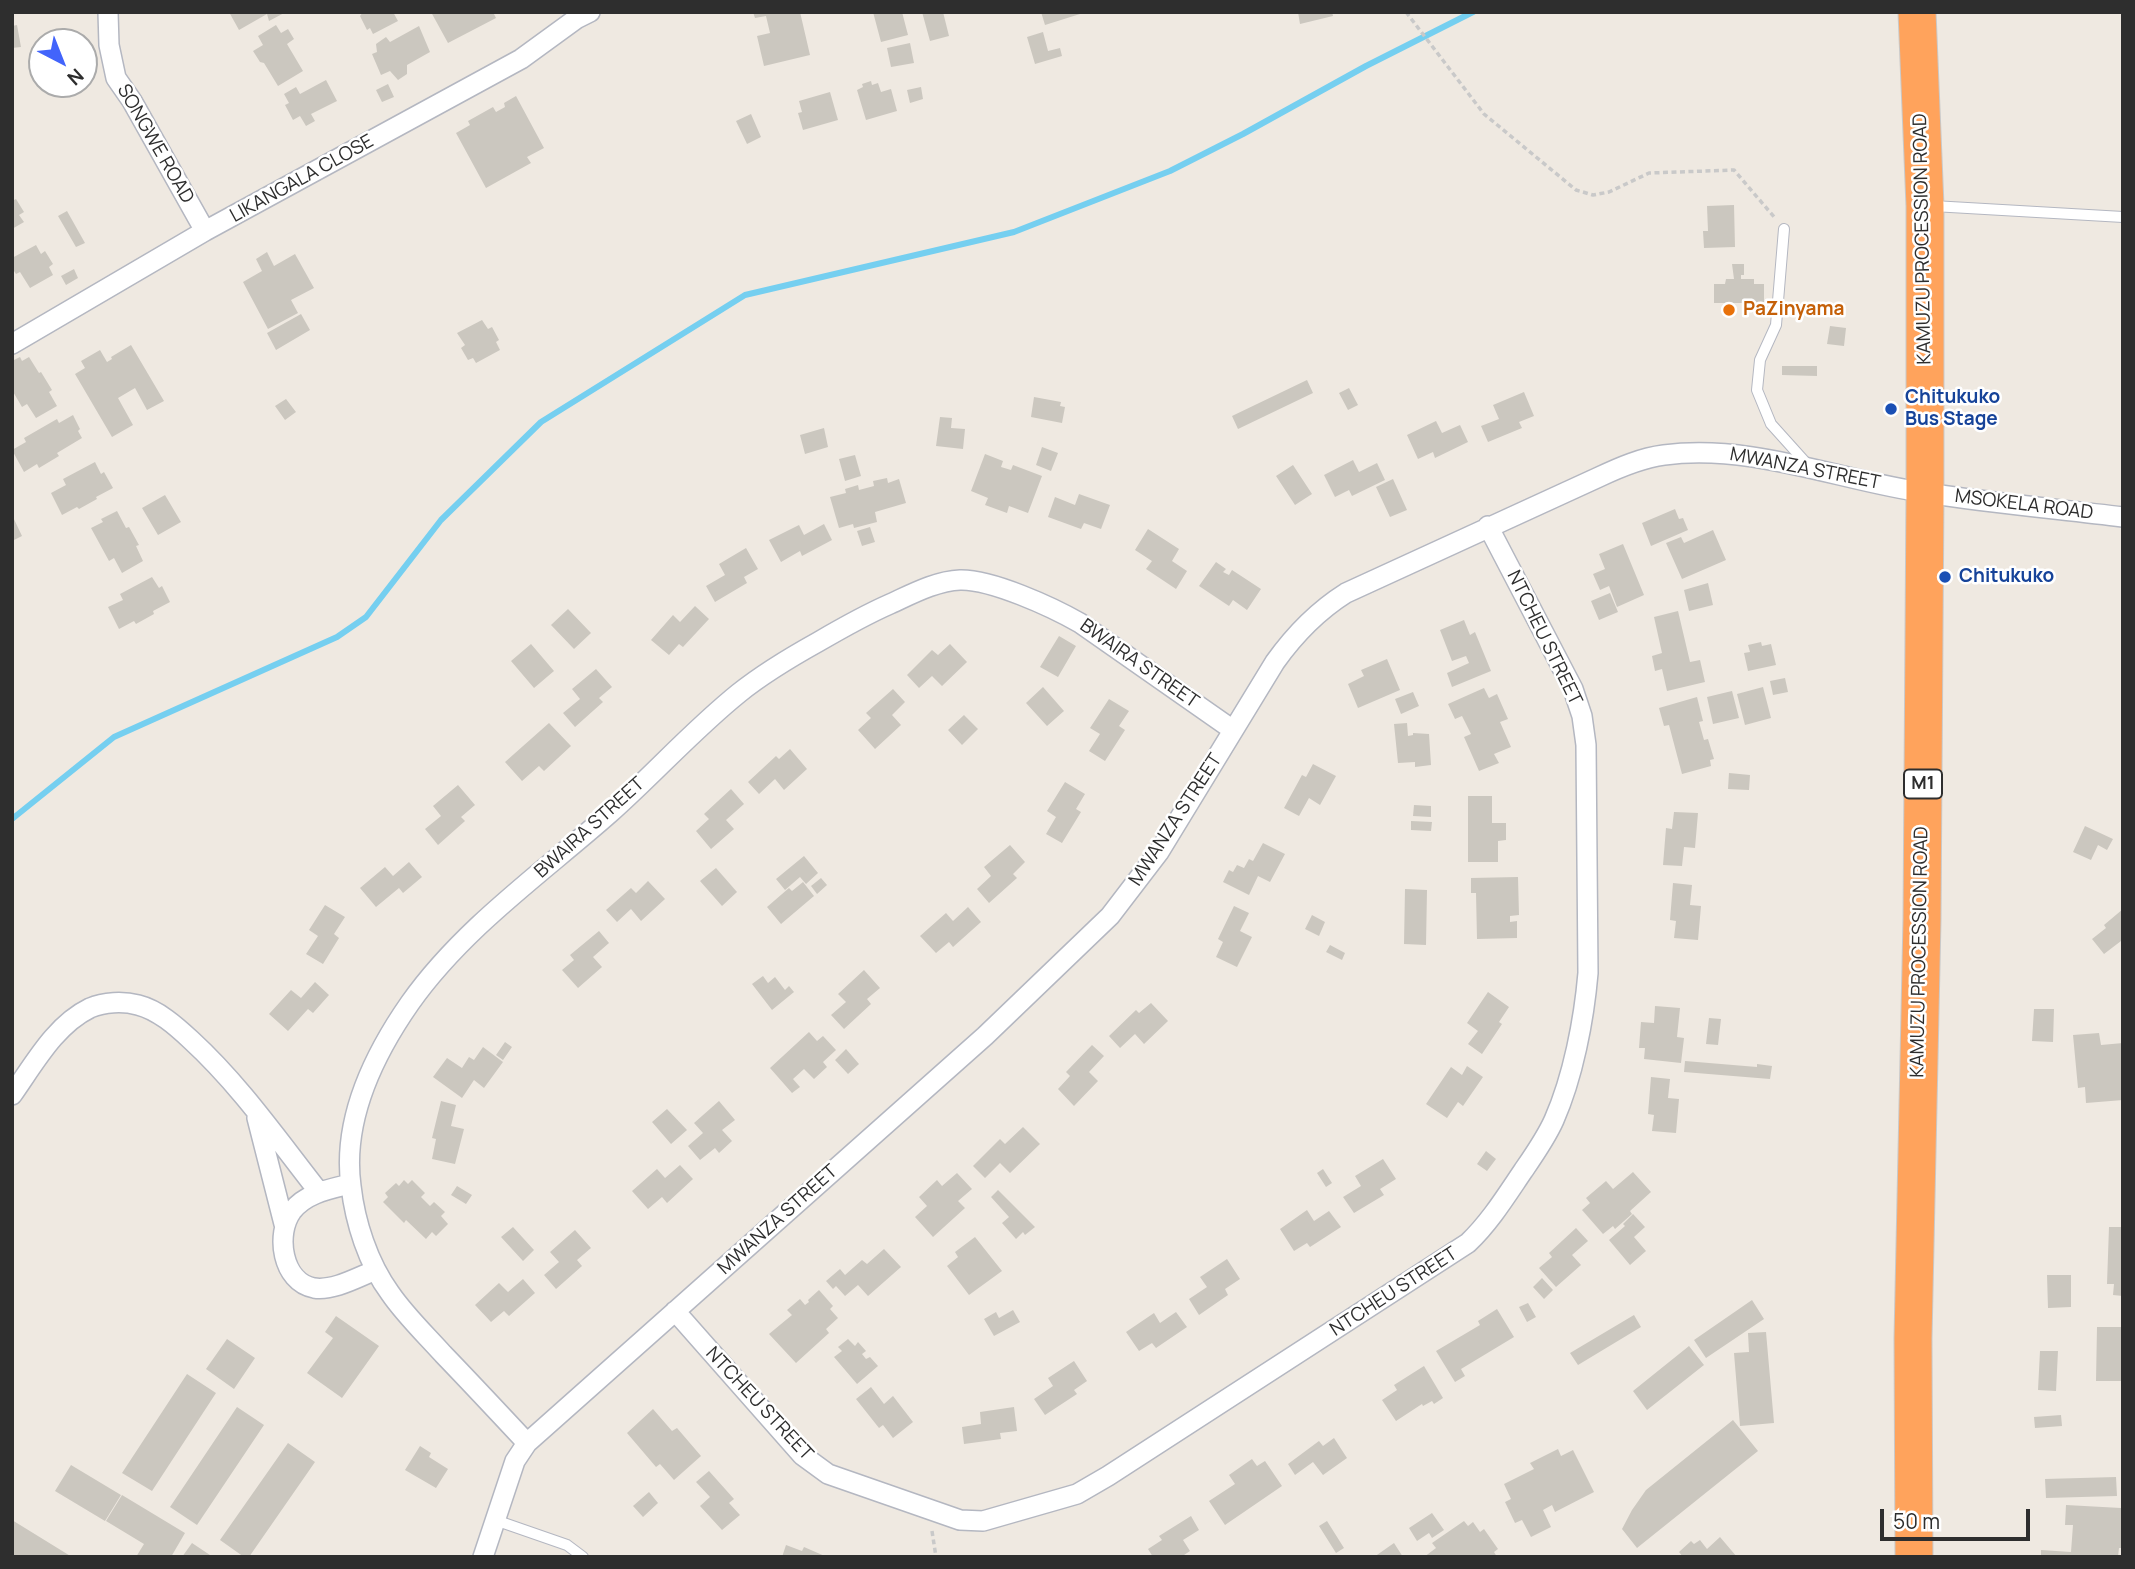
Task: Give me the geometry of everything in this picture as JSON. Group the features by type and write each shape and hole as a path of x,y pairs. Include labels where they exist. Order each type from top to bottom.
{"highway":[{"name":"KAMUZU PROCESSION ROAD","path":"1914,1557 1913,1338 1921,933 1925,493 1925,206 1917,12"}],"street":[{"name":"SONGWE ROAD","path":"108,12 109,45 117,78 205,231"},
{"name":"LIKANGALA CLOSE","path":"12,345 205,231 521,59 590,12"},
{"name":"MWANZA STREET","path":"483,1557 514,1461 527,1443 985,1036 1110,916 1159,852 1289,642 1329,604 1346,593 1488,526 1623,466 1665,455 1732,454 1925,493"},
{"name":"MSOKELA ROAD","path":"1925,493 2123,517"},
{"name":"NTCHEU STREET","path":"675,1311 802,1455 828,1474 960,1520 984,1521 1077,1494 1468,1244 1486,1225 1541,1144 1554,1120 1574,1057 1588,973 1586,745 1582,716 1573,689 1488,526"},
{"name":"BWAIRA STREET","path":"527,1443 389,1292 376,1270 359,1224 350,1184 353,1122 371,1070 409,1005 455,948 612,810 741,691 773,668 867,614 942,583 963,580 1004,589 1080,623 1233,730"},
{"path":"12,1095 55,1035 72,1019 92,1007 116,1002 138,1005 157,1013 182,1031 223,1071 319,1192"},
{"path":"255,1110 284,1224 282,1242 285,1258 292,1273 300,1283 314,1288 331,1287 376,1270"},
{"path":"284,1224 293,1210 319,1192 350,1184"}],"lane":[{"path":"1925,206 2123,217"},
{"path":"1784,229 1776,325 1760,360 1757,390 1771,424 1812,469"},
{"path":"495,1520 567,1545 583,1557"}],"path":[{"path":"1406,12 1484,114 1576,190 1593,195 1609,192 1649,173 1734,170 1784,229"}],"building":[{"path":"229,12 286,12 269,21 267,14 239,30"},
{"path":"363,12 393,12 398,21 373,34 370,28 367,30 360,16"},
{"path":"431,12 493,12 496,18 448,43"},
{"path":"753,12 800,12 810,55 764,66 757,36 770,33 766,16 755,18"},
{"path":"873,12 902,12 908,35 881,42"},
{"path":"922,12 943,12 949,36 930,41"},
{"path":"1041,12 1079,12 1080,14 1045,25"},
{"path":"1298,12 1332,12 1333,16 1300,24"},
{"path":"17,25 21,47 12,48 12,26"},
{"path":"276,25 281,33 288,29 294,39 287,44 303,71 278,86 253,51 263,45 258,36"},
{"path":"419,26 430,52 407,65 407,74 398,80 390,71 381,75 372,54 377,52 376,44 386,37 390,42"},
{"path":"1043,32 1048,51 1060,48 1062,56 1035,64 1027,37"},
{"path":"910,43 914,63 891,67 887,48"},
{"path":"326,80 337,101 311,114 315,121 306,126 300,116 293,120 285,105 289,103 284,94 296,87 300,94"},
{"path":"871,81 872,85 878,83 881,92 891,89 897,111 866,120 857,90 863,87 862,84"},
{"path":"388,84 394,97 382,102 376,90"},
{"path":"921,87 923,99 910,103 907,90"},
{"path":"830,92 838,120 803,130 798,113 802,112 799,101"},
{"path":"516,96 544,148 527,157 531,163 486,188 456,133 470,125 468,121 493,107 496,112"},
{"path":"751,114 761,137 747,144 736,121"},
{"path":"16,199 24,212 19,215 24,222 12,229 12,201"},
{"path":"1734,205 1735,247 1704,248 1703,231 1708,231 1707,206"},
{"path":"67,211 85,243 76,247 58,216"},
{"path":"36,245 41,254 45,251 53,264 49,267 53,275 30,288 20,272 16,274 12,268 12,258"},
{"path":"267,252 274,266 295,254 314,288 291,300 298,313 268,329 243,282 262,271 256,259"},
{"path":"1732,264 1744,264 1744,275 1741,275 1741,279 1754,279 1754,284 1764,284 1764,303 1714,303 1714,284 1725,284 1726,279 1734,279"},
{"path":"74,269 78,278 66,285 61,276"},
{"path":"301,314 310,330 276,350 267,333"},
{"path":"482,320 488,329 492,327 499,340 496,342 500,350 476,363 473,358 468,360 461,348 465,345 457,333"},
{"path":"1830,326 1846,328 1844,346 1827,344"},
{"path":"131,345 164,401 147,410 135,388 118,398 133,425 112,437 75,374 85,368 81,361 100,350 107,362"},
{"path":"20,357 22,361 29,357 39,373 41,372 52,390 49,392 57,406 36,418 27,404 22,407 12,390 12,361"},
{"path":"1782,366 1817,366 1817,376 1782,375"},
{"path":"1307,380 1313,393 1238,429 1232,416"},
{"path":"1349,388 1358,405 1348,410 1339,393"},
{"path":"1524,392 1534,416 1519,422 1522,428 1488,442 1481,426 1499,419 1493,405"},
{"path":"1034,397 1061,402 1060,406 1065,407 1062,423 1031,417"},
{"path":"286,399 296,412 285,420 275,406"},
{"path":"73,415 82,438 39,468 37,464 24,472 12,450 26,442 24,438 57,419 59,423"},
{"path":"940,417 952,418 951,428 965,429 963,449 936,446"},
{"path":"1436,421 1442,433 1460,425 1468,442 1435,458 1433,452 1418,459 1407,435"},
{"path":"824,428 828,447 805,454 800,435"},
{"path":"1042,447 1058,453 1051,471 1036,465"},
{"path":"985,454 1003,461 1001,467 1011,470 1013,465 1042,476 1028,513 1009,506 1007,513 985,505 988,498 971,491"},
{"path":"855,455 861,476 845,481 839,459"},
{"path":"1353,460 1359,472 1377,463 1385,480 1352,496 1349,490 1335,497 1324,475"},
{"path":"95,462 113,488 79,509 77,507 62,515 51,493 66,485 63,479"},
{"path":"1293,465 1312,494 1295,505 1276,476"},
{"path":"887,478 888,483 899,479 906,503 875,512 877,522 854,528 853,524 839,528 830,497 846,493 845,489 858,485 859,490 874,486 873,481"},
{"path":"1393,479 1407,510 1390,517 1376,487"},
{"path":"1079,494 1110,505 1101,529 1084,523 1081,529 1048,517 1055,497 1075,505"},
{"path":"165,495 181,522 158,535 142,508"},
{"path":"1675,509 1688,530 1651,546 1642,523"},
{"path":"117,511 139,545 136,546 143,561 122,573 114,558 109,561 91,528"},
{"path":"12,515 22,536 12,541"},
{"path":"824,524 832,540 802,556 800,551 781,562 769,540 799,525 804,535"},
{"path":"870,527 875,542 862,546 857,531"},
{"path":"1148,529 1179,549 1172,561 1187,571 1176,589 1146,569 1152,561 1135,550"},
{"path":"1713,530 1726,560 1682,579 1666,543 1681,537 1684,543"},
{"path":"1623,544 1644,595 1617,607 1609,586 1600,590 1593,574 1605,569 1599,554"},
{"path":"746,548 758,569 744,577 747,583 715,602 706,586 725,575 719,564"},
{"path":"1216,562 1226,569 1223,572 1229,575 1232,570 1261,589 1247,610 1233,600 1229,606 1199,586"},
{"path":"152,577 159,588 162,586 170,602 136,624 134,621 119,629 108,607 123,600 120,594"},
{"path":"1708,583 1713,605 1689,611 1684,590"},
{"path":"1610,593 1618,612 1599,620 1591,601"},
{"path":"695,606 709,619 683,647 679,644 669,655 651,640 673,615 680,622"},
{"path":"568,609 591,633 574,649 551,625"},
{"path":"1678,611 1690,662 1700,660 1705,682 1667,691 1662,669 1655,671 1652,656 1662,653 1654,617"},
{"path":"1464,620 1470,635 1475,632 1491,671 1452,687 1447,673 1469,663 1466,656 1452,661 1440,630"},
{"path":"1059,636 1076,646 1058,677 1040,667"},
{"path":"1761,642 1762,646 1771,644 1776,665 1748,671 1744,653 1750,652 1748,645"},
{"path":"531,644 554,671 534,688 511,661"},
{"path":"950,644 967,662 942,686 932,676 919,688 907,675 932,650 938,655"},
{"path":"1387,659 1400,690 1358,708 1348,684 1364,676 1361,670"},
{"path":"596,669 612,687 599,698 603,702 575,727 563,713 580,699 572,689"},
{"path":"1785,678 1788,692 1773,695 1770,681"},
{"path":"1043,687 1064,711 1047,726 1026,703"},
{"path":"1763,687 1771,718 1745,725 1737,694"},
{"path":"1484,688 1489,698 1497,694 1508,719 1500,722 1511,747 1494,754 1499,763 1479,771 1464,737 1471,734 1462,716 1455,719 1448,704"},
{"path":"893,689 905,702 892,715 901,725 875,749 858,730 871,718 866,713"},
{"path":"1732,691 1739,718 1713,724 1707,697"},
{"path":"1413,692 1419,706 1401,714 1395,699"},
{"path":"1697,697 1703,721 1699,722 1704,740 1708,739 1714,759 1710,760 1711,766 1682,774 1669,725 1664,726 1659,708"},
{"path":"1109,699 1129,711 1119,726 1125,730 1105,761 1089,751 1100,734 1090,728"},
{"path":"964,715 978,729 962,745 948,730"},
{"path":"549,723 571,746 544,771 539,766 522,781 505,762"},
{"path":"1407,723 1408,736 1413,733 1429,734 1431,765 1415,767 1415,762 1398,763 1394,724"},
{"path":"790,749 807,769 784,790 775,779 759,794 748,782 776,756 779,759"},
{"path":"1313,764 1336,776 1320,805 1309,798 1299,816 1284,808 1302,775 1306,777"},
{"path":"1729,773 1750,775 1749,790 1728,789"},
{"path":"1065,782 1085,794 1076,809 1081,812 1062,843 1046,834 1056,817 1047,811"},
{"path":"458,785 475,805 461,817 465,821 438,845 425,829 441,816 433,806"},
{"path":"731,789 744,804 726,820 734,829 711,849 696,831 709,819 704,814"},
{"path":"1468,796 1492,796 1492,823 1506,823 1506,840 1498,841 1498,862 1468,862"},
{"path":"1414,805 1431,806 1431,817 1413,816"},
{"path":"1674,812 1698,813 1695,848 1684,847 1682,866 1663,865 1666,828 1672,829"},
{"path":"1411,821 1432,822 1431,831 1411,830"},
{"path":"2085,826 2113,839 2107,850 2098,845 2091,860 2073,852"},
{"path":"1263,843 1285,854 1270,882 1258,876 1249,895 1223,882 1229,870 1233,872 1237,865 1244,868 1249,859 1253,861"},
{"path":"1010,845 1025,862 1013,874 1017,878 989,903 977,889 991,876 984,867"},
{"path":"804,856 818,873 806,884 800,877 785,890 776,879"},
{"path":"409,862 422,877 403,893 399,888 376,907 360,888 385,867 393,876"},
{"path":"716,868 737,892 722,906 700,881"},
{"path":"1518,877 1519,915 1510,916 1510,922 1517,921 1517,938 1477,939 1476,893 1471,893 1471,878"},
{"path":"821,878 827,885 817,894 811,886"},
{"path":"648,881 665,899 641,921 631,909 617,922 606,910 631,888 636,893"},
{"path":"803,882 814,896 781,924 767,907 789,888 792,891"},
{"path":"1673,883 1692,885 1690,905 1701,906 1698,940 1674,938 1676,921 1670,920"},
{"path":"1405,889 1427,890 1426,945 1404,944"},
{"path":"325,905 345,917 334,934 339,938 323,964 306,954 318,936 309,930"},
{"path":"1234,906 1249,913 1240,931 1252,937 1237,967 1216,957 1223,942 1218,939"},
{"path":"968,907 981,922 953,947 949,942 936,953 920,936 946,913 953,921"},
{"path":"2123,909 2123,943 2121,941 2104,954 2092,939"},
{"path":"1312,915 1325,922 1319,936 1305,929"},
{"path":"599,931 609,943 593,957 602,967 578,988 562,970 574,960 570,955"},
{"path":"1330,945 1345,953 1342,960 1326,952"},
{"path":"864,970 880,988 867,999 871,1004 844,1029 831,1015 846,1002 838,994"},
{"path":"763,976 768,983 775,977 785,990 789,986 794,992 772,1010 752,984"},
{"path":"315,982 329,995 313,1013 308,1009 288,1031 269,1014 291,990 301,998"},
{"path":"1488,992 1509,1007 1499,1022 1502,1024 1482,1054 1468,1044 1478,1031 1467,1023"},
{"path":"1151,1003 1168,1021 1144,1044 1135,1034 1120,1048 1109,1036 1136,1010 1139,1013"},
{"path":"1655,1006 1680,1008 1677,1037 1684,1038 1681,1063 1644,1059 1645,1048 1639,1048 1641,1022 1654,1023"},
{"path":"2034,1009 2054,1009 2053,1042 2032,1041"},
{"path":"1709,1018 1721,1019 1718,1045 1706,1044"},
{"path":"809,1032 817,1041 823,1036 836,1050 823,1062 827,1067 814,1079 804,1069 793,1079 800,1087 792,1093 770,1068"},
{"path":"2099,1033 2101,1045 2123,1043 2123,1100 2086,1103 2085,1087 2078,1088 2073,1035"},
{"path":"505,1042 512,1047 503,1060 496,1055"},
{"path":"1092,1045 1104,1056 1089,1072 1098,1081 1074,1106 1058,1089 1070,1076 1066,1072"},
{"path":"483,1047 503,1062 484,1088 474,1080 462,1098 433,1077 447,1058 462,1068 469,1057 474,1060"},
{"path":"846,1049 859,1064 848,1074 835,1060"},
{"path":"1685,1061 1772,1066 1770,1079 1684,1072"},
{"path":"1467,1066 1483,1077 1463,1106 1458,1102 1447,1118 1426,1104 1451,1067 1462,1075"},
{"path":"1651,1077 1670,1079 1668,1098 1679,1099 1676,1133 1652,1131 1654,1115 1648,1114"},
{"path":"441,1101 456,1105 451,1126 464,1129 455,1164 432,1159 436,1139 432,1138"},
{"path":"719,1101 735,1120 722,1130 732,1141 719,1153 715,1148 700,1160 688,1146 703,1133 694,1123"},
{"path":"667,1109 687,1130 671,1144 652,1122"},
{"path":"1023,1127 1040,1144 1010,1173 1000,1163 985,1178 973,1166 1000,1139 1005,1144"},
{"path":"1486,1151 1496,1159 1487,1171 1477,1164"},
{"path":"1383,1159 1396,1179 1380,1189 1384,1195 1354,1213 1343,1197 1361,1186 1355,1176"},
{"path":"680,1165 693,1179 667,1203 662,1197 648,1209 632,1191 657,1169 665,1178"},
{"path":"1323,1169 1332,1183 1326,1187 1317,1173"},
{"path":"1633,1172 1651,1192 1615,1229 1613,1226 1603,1234 1582,1210 1590,1203 1586,1198 1606,1181 1613,1189"},
{"path":"957,1173 972,1189 958,1201 965,1208 933,1237 915,1217 927,1206 919,1197 937,1180 942,1186"},
{"path":"404,1180 408,1184 412,1180 425,1193 421,1197 430,1206 434,1202 445,1212 441,1216 448,1224 436,1236 432,1232 426,1239 406,1220 404,1223 383,1202 388,1197 385,1193 396,1183 399,1186"},
{"path":"457,1186 472,1195 466,1204 451,1195"},
{"path":"998,1190 1035,1227 1025,1235 1023,1232 1016,1239 1002,1223 1009,1217 991,1197"},
{"path":"1307,1210 1314,1221 1329,1211 1341,1227 1310,1247 1307,1243 1294,1251 1280,1229"},
{"path":"1633,1214 1645,1227 1634,1237 1646,1251 1630,1265 1609,1240 1625,1226 1623,1224"},
{"path":"513,1227 534,1250 523,1261 501,1237"},
{"path":"2109,1227 2123,1227 2123,1296 2113,1295 2114,1284 2107,1284"},
{"path":"1576,1228 1588,1241 1572,1255 1581,1265 1556,1287 1539,1268 1552,1257 1549,1253"},
{"path":"575,1230 591,1248 577,1260 582,1266 556,1289 544,1275 559,1262 550,1252"},
{"path":"975,1237 1002,1271 969,1295 947,1266 958,1257 955,1252"},
{"path":"884,1249 901,1267 868,1296 858,1285 845,1296 836,1286 833,1289 826,1281 840,1269 845,1275 862,1260 867,1264"},
{"path":"1227,1259 1240,1279 1225,1289 1228,1295 1199,1315 1189,1299 1207,1287 1200,1277"},
{"path":"2047,1275 2071,1275 2071,1307 2048,1308"},
{"path":"1542,1278 1553,1290 1544,1299 1533,1287"},
{"path":"523,1279 535,1293 509,1316 504,1311 491,1322 475,1305 499,1283 508,1292"},
{"path":"819,1290 833,1306 830,1309 838,1318 826,1329 829,1333 796,1363 769,1334 792,1315 787,1310 800,1299 805,1305"},
{"path":"1752,1300 1764,1319 1706,1358 1694,1340"},
{"path":"1528,1303 1536,1317 1527,1322 1519,1307"},
{"path":"1497,1309 1514,1337 1461,1369 1465,1376 1455,1382 1436,1351 1480,1325 1478,1321"},
{"path":"1013,1310 1020,1322 994,1336 984,1319 996,1312 999,1318"},
{"path":"1176,1312 1187,1327 1156,1348 1152,1343 1139,1351 1126,1332 1154,1313 1160,1323"},
{"path":"1634,1315 1641,1327 1578,1365 1570,1353"},
{"path":"336,1316 379,1346 342,1398 307,1373 333,1338 325,1332"},
{"path":"2097,1327 2123,1327 2123,1381 2096,1381"},
{"path":"1766,1332 1774,1423 1740,1426 1734,1353 1749,1352 1748,1333"},
{"path":"227,1339 255,1358 234,1389 206,1369"},
{"path":"848,1339 855,1346 858,1342 866,1351 862,1354 866,1359 870,1357 878,1366 857,1384 834,1357 842,1351 838,1347"},
{"path":"1689,1346 1704,1365 1647,1410 1633,1391"},
{"path":"2040,1351 2058,1351 2056,1391 2038,1390"},
{"path":"1074,1361 1087,1381 1074,1390 1077,1394 1045,1415 1034,1399 1053,1386 1048,1378"},
{"path":"1424,1366 1443,1398 1434,1404 1432,1401 1423,1406 1422,1404 1396,1421 1382,1400 1397,1390 1394,1385"},
{"path":"187,1374 216,1393 152,1491 122,1473"},
{"path":"871,1387 884,1404 893,1396 913,1422 893,1438 883,1425 879,1428 856,1399"},
{"path":"237,1407 264,1425 197,1525 170,1507"},
{"path":"1014,1407 1017,1431 1000,1433 1001,1439 964,1444 962,1427 981,1424 980,1412"},
{"path":"653,1409 672,1431 677,1428 701,1456 674,1480 660,1464 656,1467 627,1433"},
{"path":"2061,1415 2062,1426 2035,1428 2034,1417"},
{"path":"1733,1420 1758,1451 1637,1548 1622,1529 1646,1490"},
{"path":"1334,1438 1347,1458 1323,1475 1313,1462 1295,1475 1288,1464 1319,1441 1323,1446"},
{"path":"288,1443 315,1462 249,1557 244,1557 220,1540"},
{"path":"420,1446 431,1453 429,1457 448,1469 436,1488 405,1470"},
{"path":"1558,1449 1561,1456 1573,1450 1594,1492 1555,1512 1552,1505 1543,1510 1551,1527 1531,1537 1522,1520 1515,1523 1505,1502 1511,1499 1504,1484 1534,1469 1530,1463"},
{"path":"1252,1459 1257,1466 1265,1461 1282,1486 1225,1525 1209,1501 1235,1484 1229,1475"},
{"path":"71,1465 121,1495 105,1521 55,1491"},
{"path":"709,1471 734,1499 729,1503 740,1515 722,1530 700,1506 710,1497 696,1482"},
{"path":"2116,1477 2117,1496 2046,1498 2045,1479"},
{"path":"649,1492 658,1503 643,1517 633,1506"},
{"path":"122,1495 185,1533 171,1557 136,1557 144,1544 106,1521"},
{"path":"2066,1505 2121,1508 2123,1548 2119,1548 2118,1557 2041,1557 2041,1550 2071,1552 2073,1525 2065,1525"},
{"path":"1432,1513 1444,1530 1432,1538 1429,1533 1417,1541 1409,1528"},
{"path":"1191,1516 1199,1530 1183,1540 1190,1551 1181,1557 1153,1557 1148,1549 1162,1540 1159,1536"},
{"path":"12,1520 72,1557 12,1557"},
{"path":"1327,1521 1344,1548 1336,1553 1319,1526"},
{"path":"1464,1521 1468,1526 1473,1522 1480,1532 1484,1529 1498,1549 1494,1552 1497,1557 1424,1557 1436,1548 1432,1543"},
{"path":"1720,1537 1737,1557 1683,1557 1679,1552 1691,1541 1694,1544 1700,1540 1707,1549"},
{"path":"192,1543 213,1557 182,1557"},
{"path":"1394,1543 1403,1557 1374,1557"},
{"path":"786,1545 802,1551 804,1547 827,1557 782,1557"}],"waterway":[{"path":"12,819 114,737 337,637 366,617 441,520 541,422 745,295 1014,232 1170,171 1473,12"}],"place":[{"name":"PaZinyama","path":"1729,310"},
{"name":"Chitukuko Bus Stage","path":"1891,409"},
{"name":"Chitukuko","path":"1945,577"}]}
